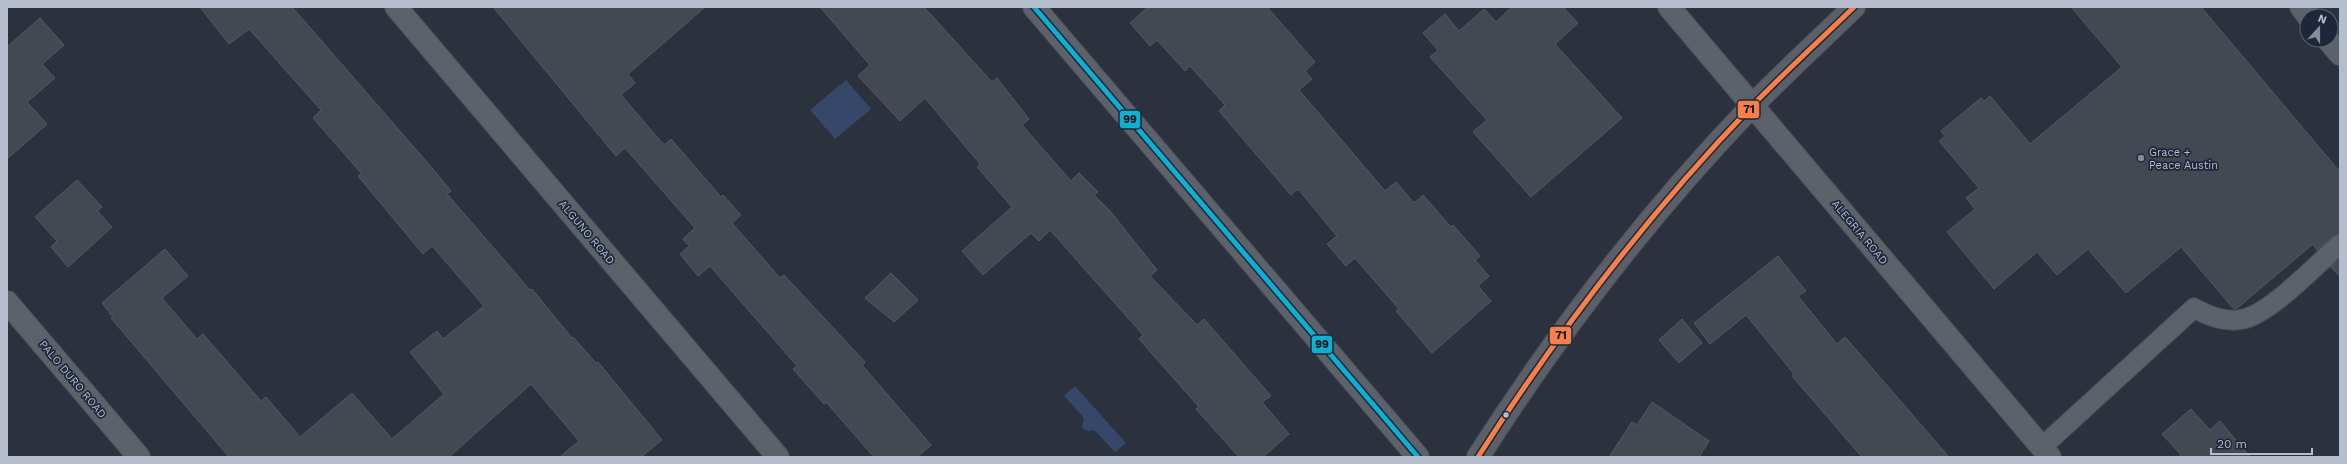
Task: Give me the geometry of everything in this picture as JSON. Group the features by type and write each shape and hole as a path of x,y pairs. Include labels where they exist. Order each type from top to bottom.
{"street":[{"name":"ALGUNO ROAD","path":"396,7 778,457"},
{"path":"1034,7 1418,457"},
{"name":"ALEGRIA ROAD","path":"1669,7 2046,452"},
{"path":"1478,457 1516,398 1593,292 1672,195 1753,105 1854,7"},
{"name":"PALO DURO ROAD","path":"7,302 139,457"}],"lane":[{"path":"2046,452 2194,308 2214,319 2243,319 2265,309 2340,244"}],"water":[{"path":"846,80 871,109 835,139 810,110"},
{"path":"1075,386 1126,443 1115,452 1094,430 1088,431 1082,428 1084,418 1064,396"}],"building":[{"path":"200,7 292,7 433,169 451,191 447,194 530,290 532,289 572,338 573,337 596,363 598,362 662,440 641,457 560,457 579,441 531,384 449,457 229,457 111,318 113,317 102,303 165,249 188,276 162,298 197,339 203,334 261,401 266,397 300,437 352,393 392,439 444,394 410,352 437,331 443,339 484,306 432,246 423,254 358,176 361,173 313,118 321,110 249,29 229,44"},
{"path":"493,7 705,7 628,74 635,83 621,95 664,145 671,139 721,197 723,195 741,215 732,223 780,278 784,275 865,362 862,365 931,445 917,457 874,457 826,402 824,404 793,369 797,366 710,266 698,276 680,254 689,246 683,239 695,228 625,148 616,156"},
{"path":"820,7 924,7 992,82 997,78 1029,119 1022,125 1071,181 1079,173 1098,192 1094,195 1111,212 1157,270 1150,276 1197,325 1204,319 1271,396 1262,402 1289,434 1263,457 1239,457 1196,409 1199,407 1139,339 1143,335 1050,230 1039,241 1031,233 983,275 962,251 1012,207 977,167 980,164 925,98 900,121 858,76 870,65"},
{"path":"1148,7 1267,7 1315,62 1305,71 1312,79 1299,90 1385,191 1396,182 1414,203 1423,195 1451,227 1453,225 1480,256 1475,260 1489,276 1478,286 1491,301 1432,353 1396,311 1399,309 1355,258 1346,266 1327,244 1337,236 1298,189 1291,195 1219,111 1225,105 1190,66 1185,71 1157,40 1150,46 1130,23"},
{"path":"1512,7 1563,7 1578,23 1555,44 1622,118 1531,197 1473,132 1487,120 1430,57 1438,50 1423,33 1445,14 1459,31 1484,9 1496,22"},
{"name":"Grace + Peace Austin","path":"2071,7 2201,7 2340,172 2340,233 2333,236 2317,250 2313,244 2236,309 2234,309 2181,247 2126,293 2088,249 2057,275 2037,252 1994,289 1947,232 1975,209 1966,198 1979,188 1939,141 1945,136 1941,131 1981,98 1984,101 1990,96 2030,144 2122,67"},
{"path":"40,18 64,45 42,64 55,78 27,102 47,124 7,159 7,47"},
{"path":"77,180 102,207 97,211 112,227 68,267 51,247 57,241 35,217"},
{"path":"1778,256 1806,291 1798,296 1837,344 1845,337 1949,457 1862,457 1792,376 1794,374 1746,315 1710,344 1694,323"},
{"path":"2340,259 2340,277 2331,267"},
{"path":"891,273 918,300 894,322 865,298"},
{"path":"1682,319 1702,343 1679,363 1659,340"},
{"path":"1652,402 1709,441 1699,457 1609,457 1632,422 1637,425"},
{"path":"2191,409 2210,430 2220,421 2250,457 2178,457 2181,455 2162,434"}],"transit line":[{"name":"99","path":"1034,7 1418,457"},
{"name":"71","path":"1478,457 1540,364 1606,275 1641,231 1677,188 1752,106 1854,7"}],"place":[{"name":"Grace + Peace Austin","path":"2141,158"}]}
